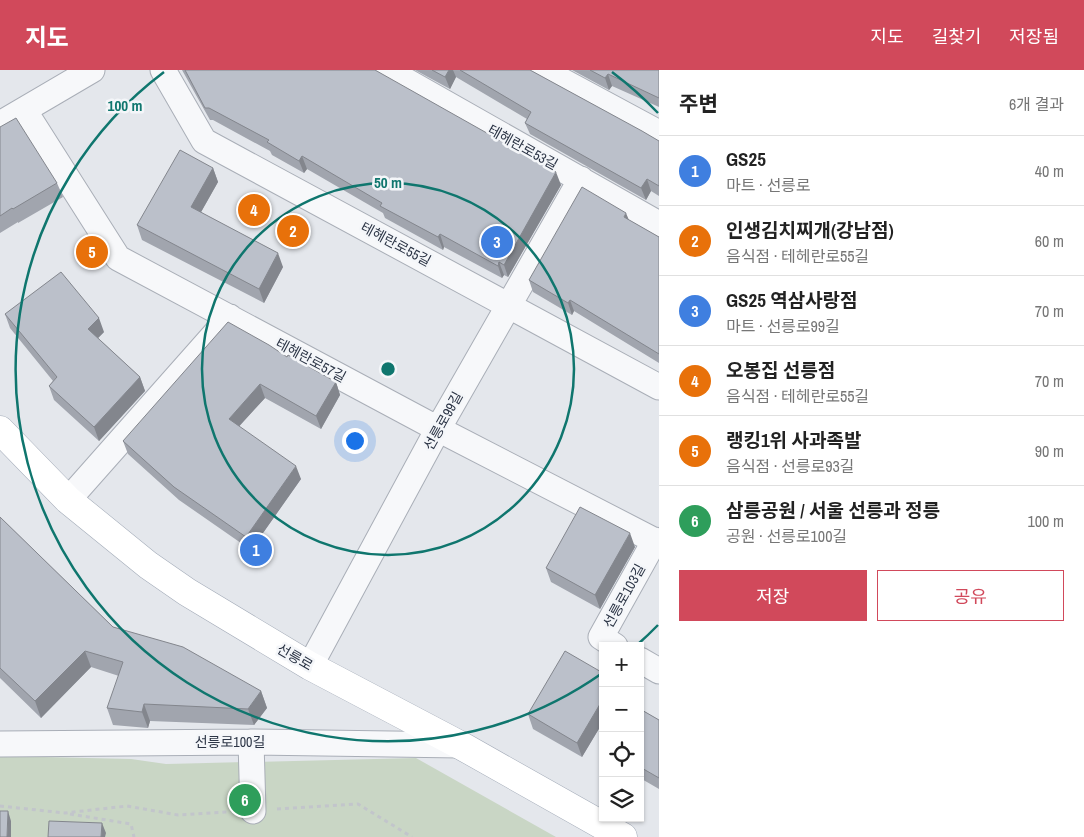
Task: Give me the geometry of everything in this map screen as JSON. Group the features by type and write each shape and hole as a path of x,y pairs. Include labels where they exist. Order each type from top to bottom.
{"main road":[{"name":"선릉로","path":"0,430 68,500 156,570 225,615 310,666 460,745 623,837"}],"street":[{"path":"0,124 92,70"},
{"name":"테헤란로55길","path":"163,70 204,141 659,387"},
{"name":"테헤란로53길","path":"387,70 659,224"},
{"path":"542,70 659,133"},
{"name":"테헤란로57길","path":"24,110 118,258 438,429 657,542"},
{"name":"선릉로99길","path":"310,666 438,429 581,179"},
{"path":"68,500 230,317"},
{"name":"선릉로103길","path":"609,642 601,637 657,542"},
{"path":"644,662 659,671"},
{"path":"251,742 253,810"},
{"name":"선릉로100길","path":"0,744 251,742 460,745"}],"path":[{"path":"65,813 127,806 178,815 358,804 412,837"},
{"path":"0,806 65,813 131,824 134,837"}],"green space":[{"path":"0,756 131,759 166,764 416,758 556,837 0,837"}],"building":[{"path":"185,70 375,70 556,172 504,265 499,262 498,266 440,234 438,237 380,206 382,203 302,156 299,161 267,142 269,140 209,108 205,108"},
{"path":"432,70 449,70 445,77"},
{"path":"460,70 530,70 642,131 659,141 659,186 647,179 641,188 525,123 531,112"},
{"path":"590,70 659,70 659,98 608,74 605,78"},
{"path":"16,118 57,183 0,216 0,127"},
{"path":"180,150 213,168 191,207 278,253 259,289 137,225"},
{"path":"582,187 626,213 624,217 659,237 659,354 570,300 568,303 529,280"},
{"path":"61,272 99,318 88,329 140,377 94,427 49,386 57,377 5,314"},
{"path":"228,322 287,357 288,355 336,382 316,416 260,384 229,419 296,466 246,537 174,487 123,441"},
{"path":"580,507 630,533 595,595 546,568"},
{"path":"0,517 113,627 183,647 261,691 248,709 144,704 142,712 107,708 123,662 85,651 35,701 0,668"},
{"path":"565,651 599,671 599,706 577,743 528,714"},
{"path":"644,711 659,720 659,778 644,769"},
{"path":"0,811 8,811 7,837 0,837"},
{"path":"49,821 102,823 101,837 48,837"}],"place":[{"name":"오봉집 선릉점","path":"254,210"},
{"name":"인생김치찌개(강남점)","path":"293,231"},
{"name":"GS25 역삼사랑점","path":"497,242"},
{"name":"랭킹1위 사과족발","path":"92,252"},
{"name":"GS25","path":"256,550"},
{"name":"삼릉공원 / 서울 선릉과 정릉","path":"245,800"}]}
